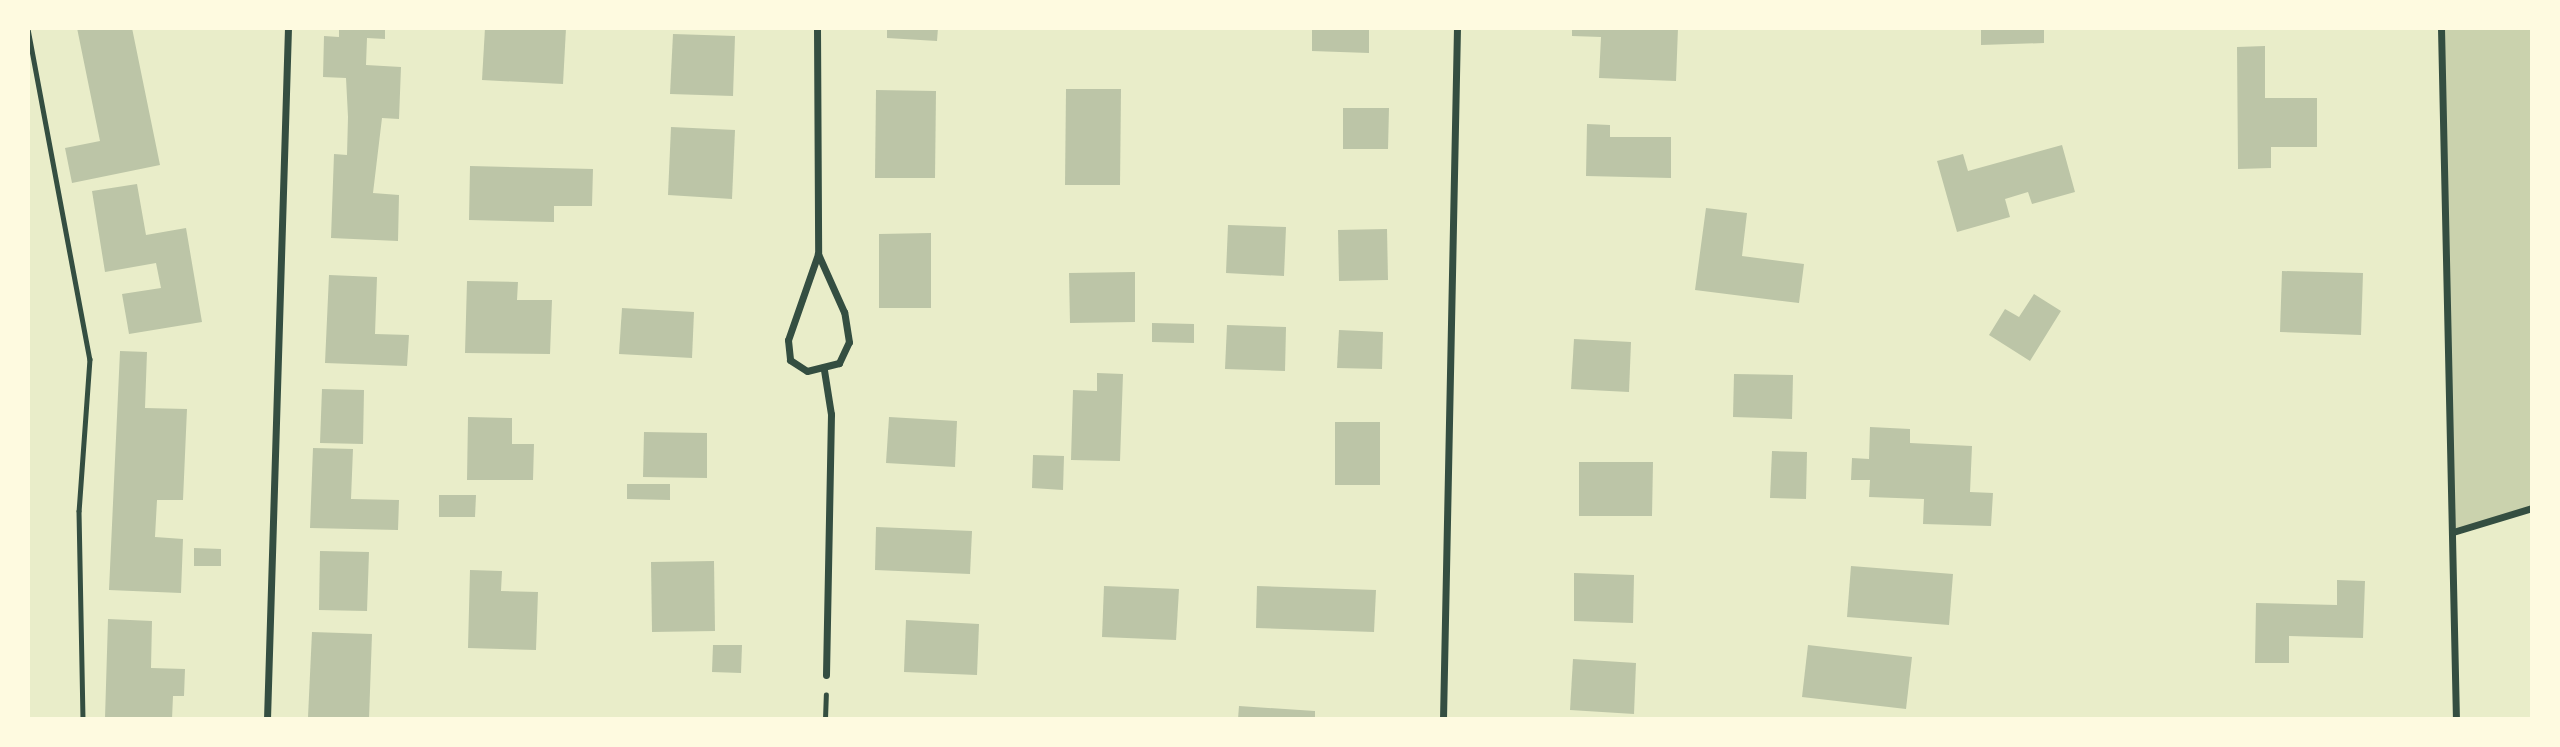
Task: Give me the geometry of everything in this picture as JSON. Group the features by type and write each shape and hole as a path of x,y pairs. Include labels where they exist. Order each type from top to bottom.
{"street":[{"path":"267,719 288,28"},
{"path":"817,28 818,254 790,326 788,352 799,369 824,370 845,358 849,335 836,290 818,254"},
{"path":"1443,719 1457,28"},
{"path":"2441,28 2456,719"},
{"path":"824,370 831,414 826,675"},
{"path":"2453,532 2532,508"}],"path":[{"path":"28,29 90,359 79,511 83,719"}],"green space":[{"path":"2441,28 2532,28 2532,508 2453,532"}],"building":[{"path":"77,28 132,28 160,165 72,183 65,148 100,141"},
{"path":"339,28 385,28 385,39 367,38 366,65 401,67 399,119 382,118 373,193 399,195 398,241 331,238 334,154 347,155 348,117 346,78 323,77 324,36 339,37"},
{"path":"485,28 566,28 563,84 482,80"},
{"path":"887,28 938,28 937,41 887,38"},
{"path":"1312,28 1369,28 1369,53 1312,51"},
{"path":"1572,28 1678,28 1676,81 1599,78 1601,37 1572,36"},
{"path":"1981,28 2044,28 2044,43 1981,45"},
{"path":"673,34 735,36 733,96 670,94"},
{"path":"2265,46 2265,98 2317,98 2317,147 2271,147 2271,168 2238,169 2237,47"},
{"path":"1066,89 1121,89 1120,185 1065,185"},
{"path":"876,90 936,91 935,178 875,178"},
{"path":"1343,108 1389,108 1388,149 1343,149"},
{"path":"1587,124 1610,125 1610,137 1671,137 1671,178 1586,176"},
{"path":"671,127 735,130 732,199 668,195"},
{"path":"2062,145 2075,192 2032,204 2028,192 2005,199 2010,217 1957,232 1937,161 1963,154 1968,171"},
{"path":"470,166 593,169 592,206 554,206 554,222 469,220"},
{"path":"137,184 146,235 186,228 202,322 129,334 122,294 161,288 156,263 105,272 92,191"},
{"path":"1706,208 1747,213 1742,256 1804,264 1799,303 1695,290"},
{"path":"1228,225 1286,227 1284,276 1226,273"},
{"path":"1387,229 1388,280 1339,281 1338,230"},
{"path":"931,233 931,308 879,308 879,234"},
{"path":"2282,271 2363,273 2361,335 2280,332"},
{"path":"1135,272 1135,322 1070,323 1069,273"},
{"path":"329,275 377,277 375,334 409,335 407,366 325,363"},
{"path":"467,281 518,282 517,300 552,300 550,354 465,353"},
{"path":"2034,294 2061,311 2030,361 1989,335 2005,309 2019,317"},
{"path":"622,308 694,312 692,358 619,354"},
{"path":"1152,323 1194,324 1194,343 1152,342"},
{"path":"1227,325 1286,327 1285,371 1225,369"},
{"path":"1339,330 1383,332 1382,369 1337,368"},
{"path":"1574,339 1631,342 1629,392 1571,389"},
{"path":"120,351 147,352 145,408 187,409 183,500 157,500 155,537 183,539 181,593 109,590"},
{"path":"1097,373 1123,374 1120,461 1071,460 1073,390 1097,391"},
{"path":"1734,374 1793,375 1792,419 1733,417"},
{"path":"322,389 364,390 363,444 320,443"},
{"path":"468,417 512,418 512,444 534,444 533,480 467,480"},
{"path":"889,417 957,421 955,467 886,463"},
{"path":"1335,422 1380,422 1380,485 1335,485"},
{"path":"1870,427 1910,429 1910,443 1972,446 1970,492 1993,493 1991,526 1923,524 1924,499 1869,497 1870,480 1851,480 1852,458 1869,459"},
{"path":"644,432 707,433 707,478 643,477"},
{"path":"313,448 353,449 351,499 399,500 398,530 310,528"},
{"path":"1772,451 1807,452 1806,499 1770,498"},
{"path":"1033,455 1064,456 1063,490 1032,488"},
{"path":"1579,462 1653,462 1652,516 1579,516"},
{"path":"627,484 670,484 670,500 627,499"},
{"path":"439,495 476,495 475,517 439,517"},
{"path":"876,527 972,531 970,574 875,570"},
{"path":"194,548 221,549 221,566 194,566"},
{"path":"320,551 369,552 367,611 319,610"},
{"path":"714,561 715,631 652,632 651,562"},
{"path":"1851,566 1953,574 1949,625 1847,617"},
{"path":"470,570 502,571 501,591 538,592 536,650 468,648"},
{"path":"1574,573 1634,575 1633,623 1574,621"},
{"path":"2337,580 2365,581 2363,638 2289,636 2289,663 2255,663 2256,603 2337,605"},
{"path":"1104,586 1179,589 1176,640 1102,637"},
{"path":"1257,586 1376,590 1374,632 1256,628"},
{"path":"108,619 152,621 151,668 185,669 184,696 173,696 172,719 105,718"},
{"path":"906,620 979,624 977,675 904,672"},
{"path":"312,632 372,634 369,719 308,717"},
{"path":"713,645 742,645 741,673 712,672"},
{"path":"1808,645 1912,657 1906,709 1802,697"},
{"path":"1573,659 1636,663 1634,714 1570,710"},
{"path":"1239,706 1315,711 1315,719 1238,719"}]}
